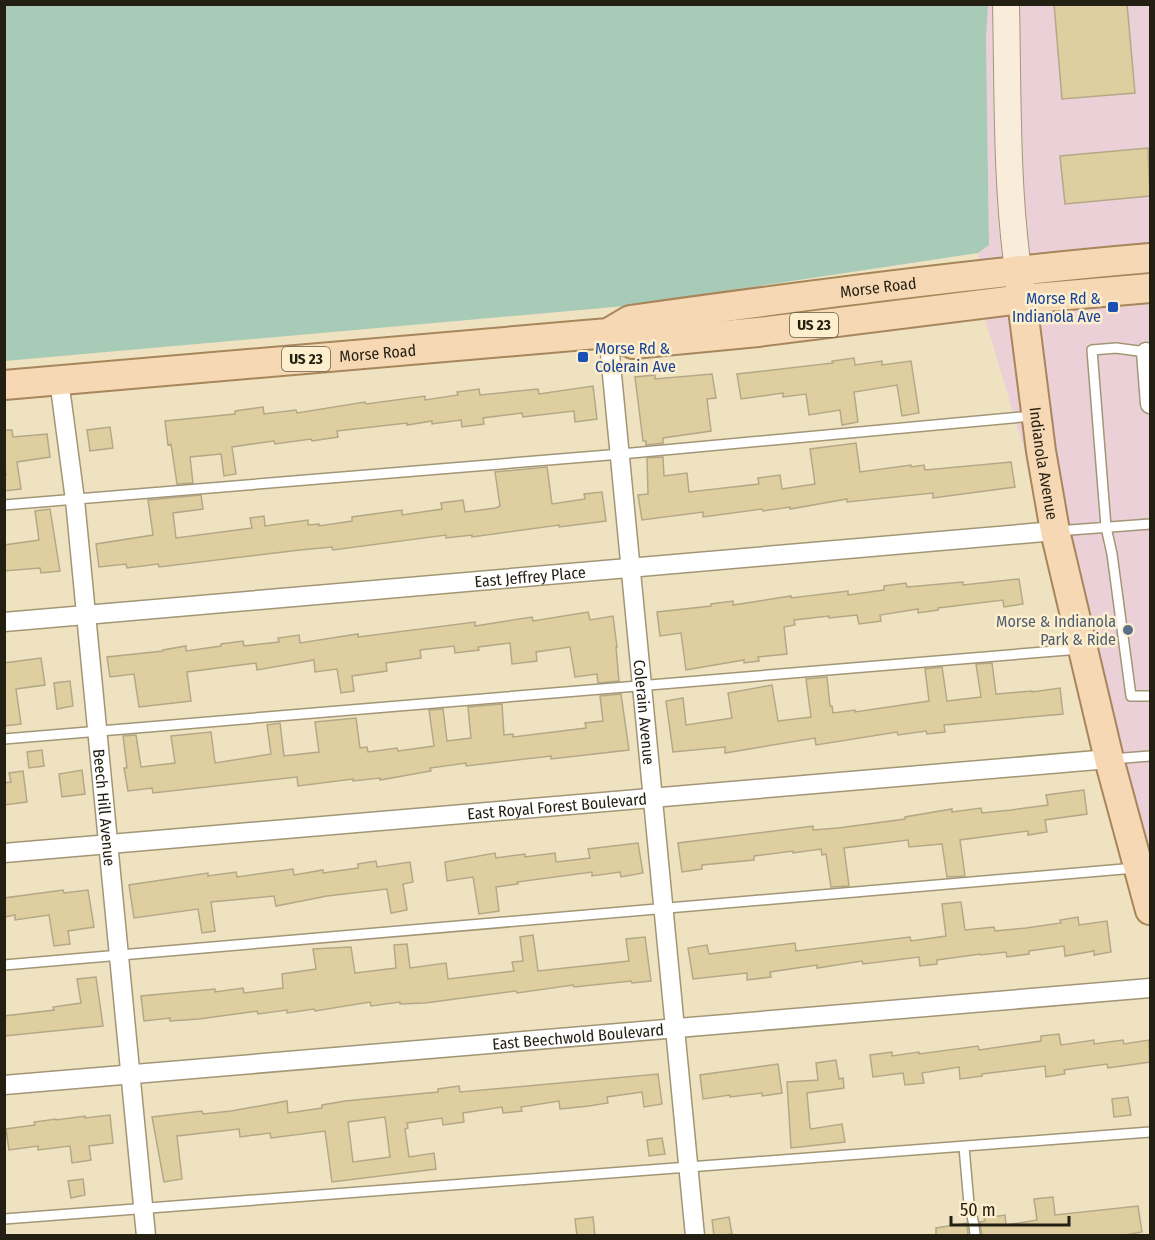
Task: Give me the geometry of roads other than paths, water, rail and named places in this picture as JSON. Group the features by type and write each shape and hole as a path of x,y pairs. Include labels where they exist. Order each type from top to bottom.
{"main road":[{"name":"Indianola Avenue","path":"1006,4 1013,234 1036,416 1054,531 1109,759 1150,910"},
{"name":"Morse Road","path":"4,385 608,333 630,320 856,289 1018,270 1150,258"},
{"name":"Morse Road","path":"608,333 633,345 1022,299 1150,288"}],"street":[{"name":"Colerain Avenue","path":"608,333 695,1236"},
{"path":"1146,352 1150,404"},
{"name":"Beech Hill Avenue","path":"59,380 87,615 146,1236"},
{"name":"East Jeffrey Place","path":"4,622 1054,531"},
{"name":"East Royal Forest Boulevard","path":"4,853 1109,759"},
{"name":"East Beechwold Boulevard","path":"4,1085 1150,988"}],"lane":[{"path":"1146,352 1116,348 1092,350 1106,527 1112,554 1131,696 1150,696"},
{"path":"4,506 621,454 1036,416"},
{"path":"1054,531 1150,524"},
{"path":"4,739 1082,649"},
{"path":"1109,759 1150,756"},
{"path":"4,965 1139,867"},
{"path":"4,1220 1150,1132"},
{"path":"963,1147 975,1236"}],"place":[{"name":"Morse Rd & Indianola Ave","path":"1113,307"},
{"name":"Morse Rd & Colerain Ave","path":"583,357"},
{"name":"Morse & Indianola Park & Ride","path":"1128,630"}]}
